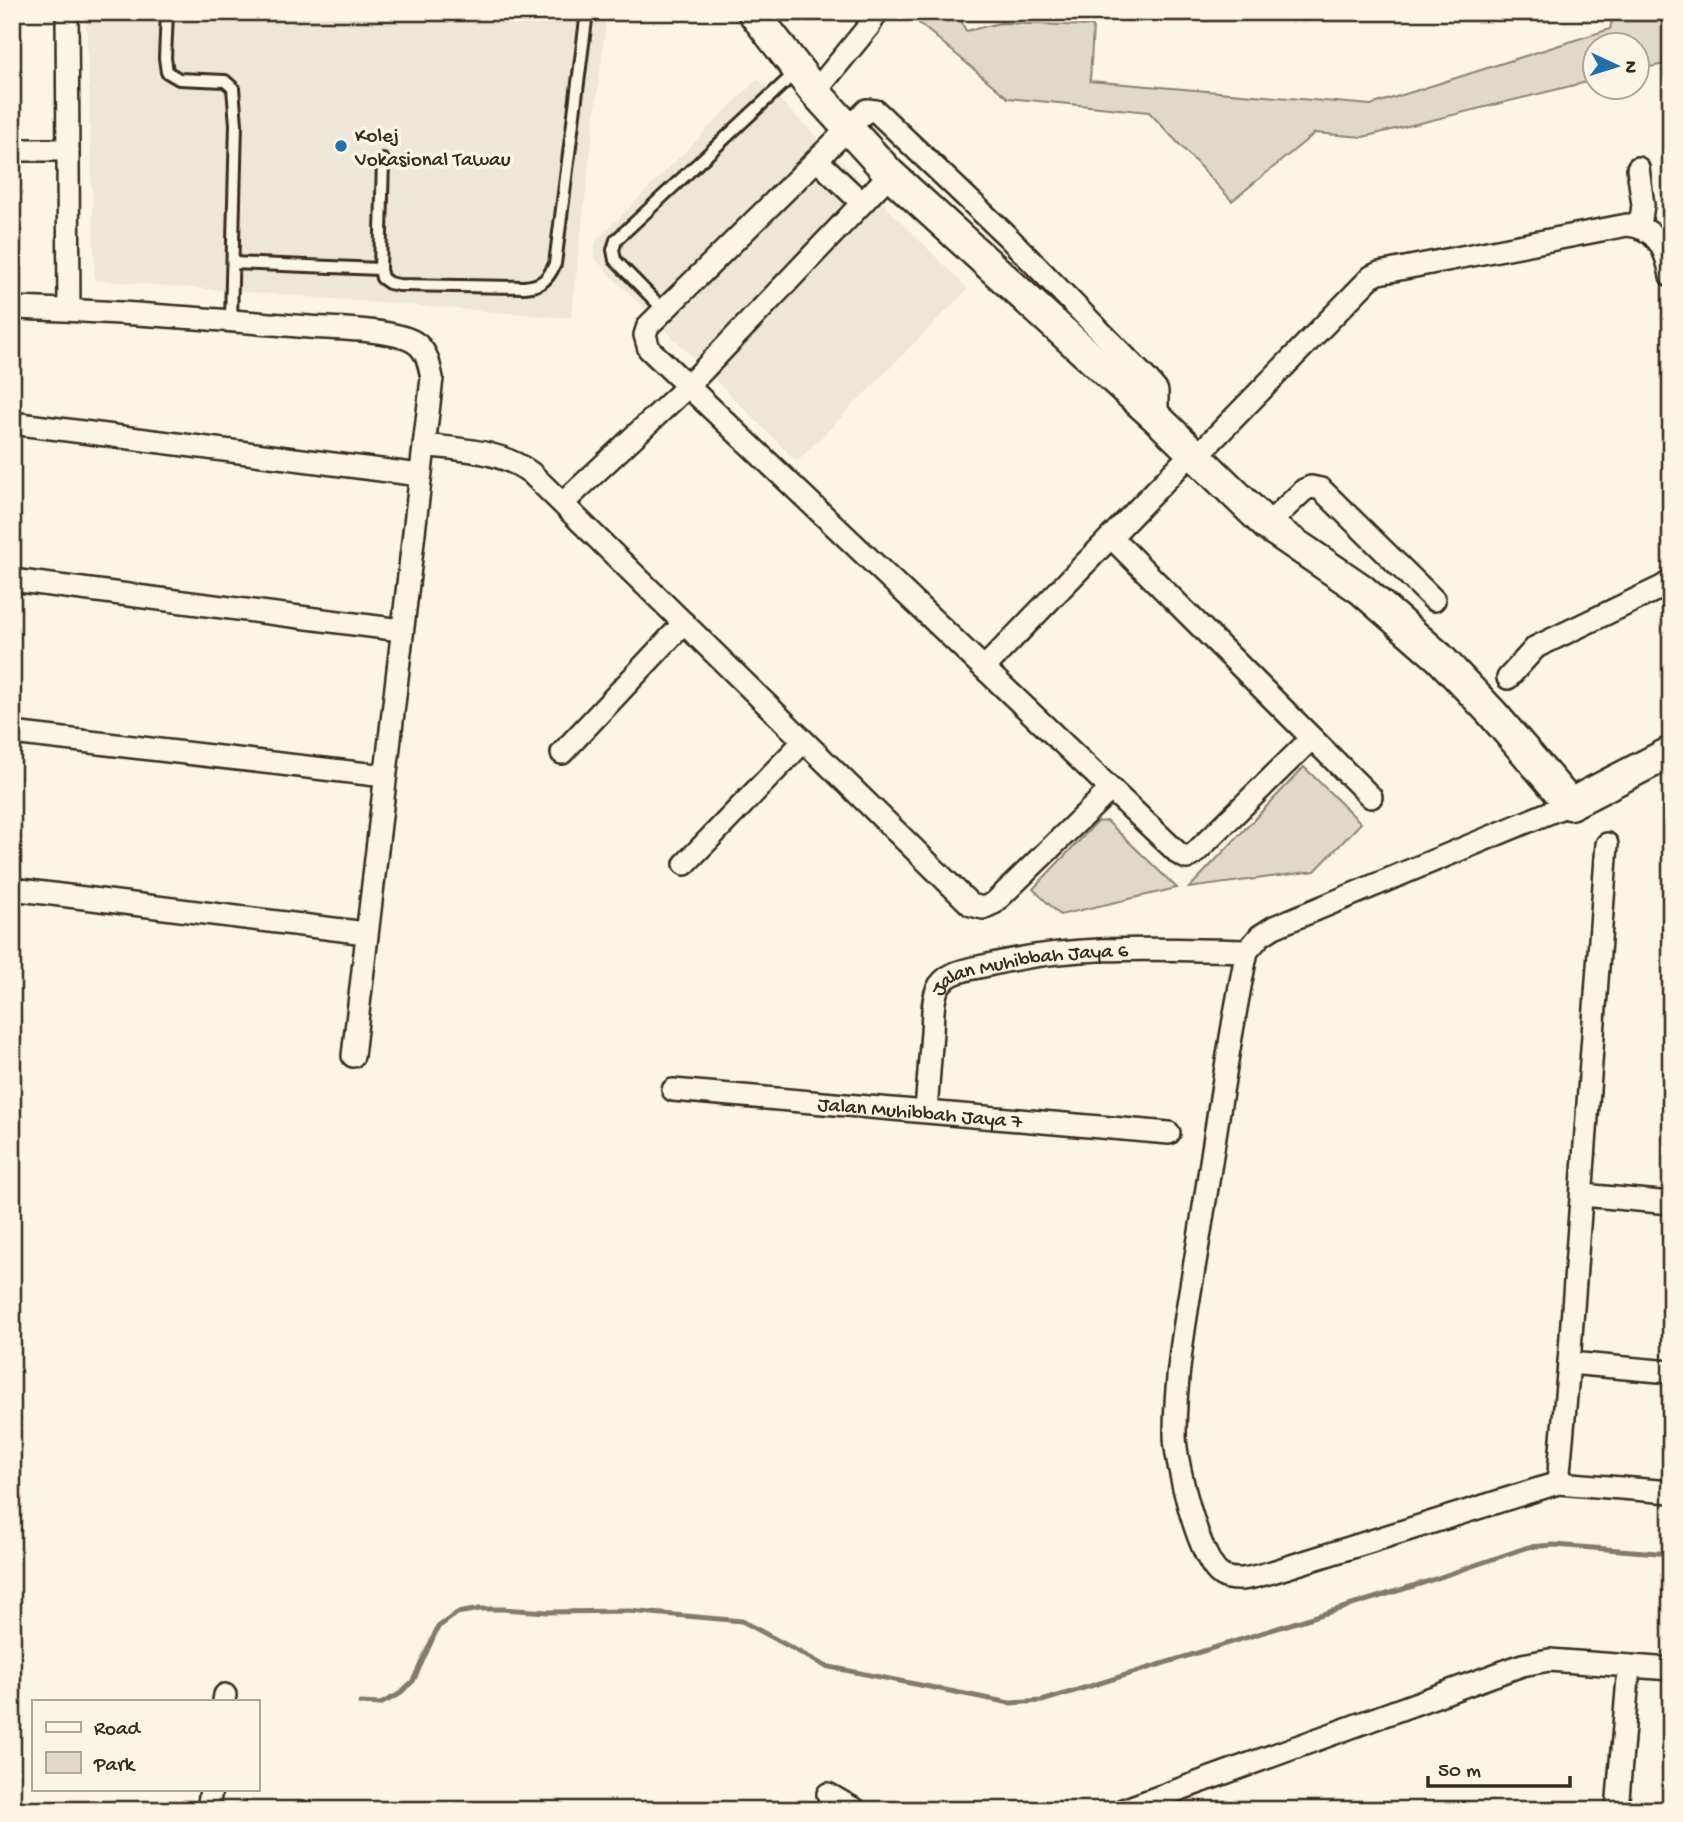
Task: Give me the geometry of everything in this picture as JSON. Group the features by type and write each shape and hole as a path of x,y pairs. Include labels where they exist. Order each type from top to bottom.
{"street":[{"path":"67,12 69,310"},
{"path":"806,81 869,26 877,12"},
{"path":"760,15 806,81 890,174 1157,418 1266,525 1361,589 1440,658 1492,713 1570,804"},
{"path":"1157,418 1157,391 1145,377 1016,244 876,111 867,110 648,326 645,335 649,349 1179,854 1187,858 1195,853 1312,738"},
{"path":"12,150 68,150"},
{"path":"817,160 862,203"},
{"path":"1638,168 1643,205 1640,226"},
{"path":"563,503 688,386 890,174"},
{"path":"985,667 1371,277 1379,273 1613,227 1640,226 1654,235 1663,246 1671,276"},
{"path":"12,308 231,320 366,331 395,335 414,342 426,354 432,378 353,1056"},
{"path":"12,423 420,475"},
{"path":"424,446 509,458 531,472 971,905 983,908 995,903 1111,789"},
{"path":"1266,525 1304,490 1316,488 1434,600"},
{"path":"1111,537 1371,797"},
{"path":"12,580 401,630"},
{"path":"1508,678 1536,648 1671,581"},
{"path":"562,752 684,623"},
{"path":"12,733 385,776"},
{"path":"685,864 803,742"},
{"path":"1671,752 1570,804 1274,927 1259,936 1247,951 1187,1315 1175,1439 1185,1494 1204,1549 1212,1566 1221,1575 1236,1579 1253,1577 1558,1483 1671,1492"},
{"path":"1558,1483 1607,844"},
{"path":"12,889 366,933"},
{"name":"Jalan Muhibbah Jaya 6","path":"926,1111 934,1008 937,989 946,977 1021,957 1064,951 1119,948 1247,951"},
{"name":"Jalan Muhibbah Jaya 7","path":"673,1090 1169,1133"},
{"path":"1582,1195 1671,1203"},
{"path":"1569,1363 1671,1372"},
{"path":"1123,1810 1522,1665 1549,1660 1671,1670"},
{"path":"1617,1810 1629,1666"},
{"path":"208,1810 211,1790"},
{"path":"828,1794 856,1810"}],"lane":[{"path":"167,12 167,72 179,79 225,81 233,88 236,124 231,320"},
{"path":"383,160 382,278 398,285 537,286 548,278 555,264 587,12"},
{"path":"664,310 615,260 613,250 616,240 806,81"},
{"path":"233,263 380,268"}],"shaded area":[{"name":"Kolej Vokasional Tawau","path":"86,12 607,12 571,318 95,280"},
{"path":"758,78 968,289 797,462 594,258 595,242"}],"green space":[{"path":"906,12 957,12 966,31 1000,23 1093,26 1090,81 1371,105 1582,38 1582,83 1363,137 1315,133 1232,201 1149,112 1008,98"},
{"path":"1614,12 1671,12 1671,63 1652,66 1652,32 1601,32 1610,29"},
{"path":"1304,767 1361,823 1315,871 1189,888"},
{"path":"1107,821 1177,888 1060,915 1033,889 1097,822"}],"waterway":[{"path":"360,1703 380,1704 398,1695 413,1681 438,1627 457,1613 480,1609 629,1611 742,1621 825,1666 1010,1703 1042,1701 1426,1582 1528,1547 1554,1545 1671,1554"}],"place":[{"name":"Kolej Vokasional Tawau","path":"341,146"}]}
